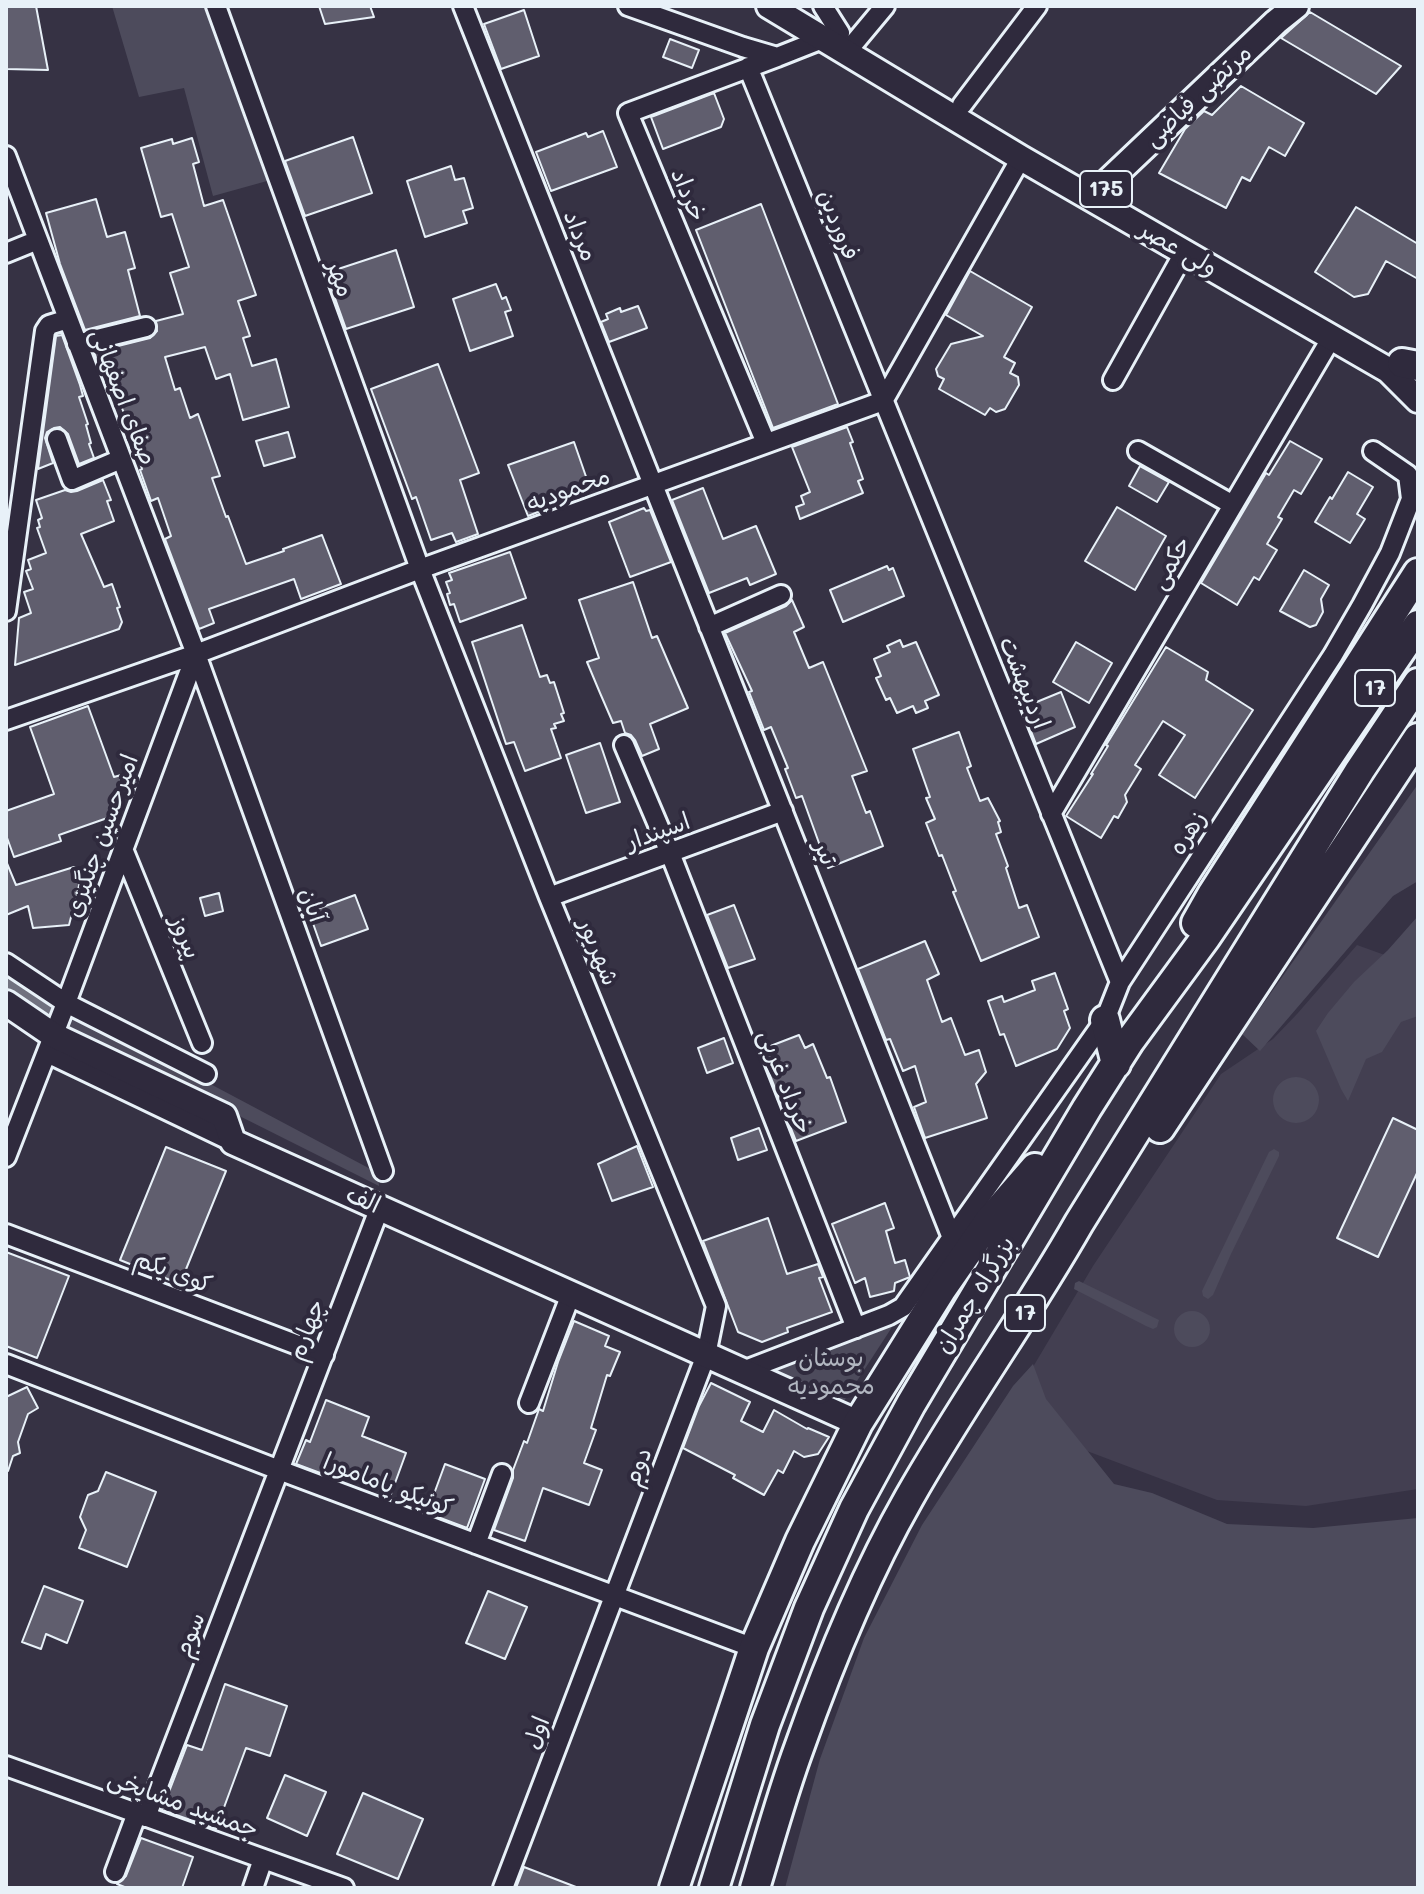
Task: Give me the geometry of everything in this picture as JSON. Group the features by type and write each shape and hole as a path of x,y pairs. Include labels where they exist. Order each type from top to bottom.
{"highway":[{"path":"1123,1053 1213,893 1415,582"},
{"name":"بزرگراه چمران","path":"714,1888 765,1725 809,1608 854,1509 911,1404 1087,1108 1418,625"},
{"name":"بزرگراه چمران","path":"755,1888 798,1749 843,1635 909,1498 1360,770 1418,683"},
{"path":"1079,1223 1141,1156 1418,738"},
{"path":"1105,1020 1123,1053"},
{"path":"674,1888 754,1648 800,1541 858,1423 941,1290 989,1221 1087,1108"}],"main road":[{"name":"ولی عصر","path":"769,6 840,38 962,105 1406,368 1418,400"},
{"name":"ولی عصر","path":"793,6 1021,158 1332,337 1406,368"},
{"name":"مرتضی فیاضی","path":"1102,187 1296,6"},
{"name":"الف","path":"6,1003 50,1044 224,1116 233,1142 858,1423"}],"street":[{"name":"مهر","path":"216,6 420,569"},
{"name":"مرداد","path":"463,6 653,485"},
{"path":"628,6 777,57"},
{"path":"823,6 840,38 885,6"},
{"path":"962,105 1037,6"},
{"name":"خرداد","path":"766,443 628,113 748,67 840,38"},
{"name":"فروردین","path":"748,67 883,401"},
{"name":"صفای اصفهانی","path":"6,156 196,654"},
{"path":"883,401 1021,158"},
{"path":"6,253 38,240"},
{"path":"1113,380 1184,253"},
{"path":"6,611 45,331 49,325 68,319"},
{"path":"77,344 146,327"},
{"name":"حکمی","path":"1051,814 1332,337"},
{"name":"محمودیه","path":"6,720 196,654 883,401"},
{"name":"اردیبهشت","path":"883,401 1120,982"},
{"path":"57,439 72,480 121,459"},
{"path":"1138,451 1233,505"},
{"name":"زهره","path":"952,1238 1105,1020 1120,982 1333,655 1390,553 1411,499 1408,475 1373,451"},
{"name":"تیر","path":"653,485 952,1238"},
{"name":"شهریور","path":"420,569 549,897 716,1306 706,1355"},
{"path":"709,627 781,595"},
{"name":"امیرحسین چنگیزی","path":"6,1157 196,654"},
{"name":"آبان","path":"196,654 383,1171"},
{"name":"خرداد غربی","path":"624,745 670,853 856,1328"},
{"name":"اسپندار","path":"549,897 783,811"},
{"name":"پیروز","path":"123,849 202,1043"},
{"path":"6,963 66,1003 206,1074"},
{"name":"چهارم","path":"279,1470 380,1207"},
{"name":"کوی یکم","path":"6,1234 324,1355"},
{"path":"743,1371 903,1307 952,1238"},
{"path":"529,1403 571,1294"},
{"name":"دوم","path":"615,1596 706,1355"},
{"name":"کونیکو یامامورا","path":"6,1364 754,1648"},
{"name":"سوم","path":"115,1872 142,1815 279,1470"},
{"path":"476,1544 502,1474"},
{"name":"اول","path":"503,1888 615,1596"},
{"name":"جمشید مشایخی","path":"6,1766 344,1888"},
{"path":"253,1888 263,1859"}],"shaded area":[{"path":"1357,945 1418,967 1418,1489 1306,1506 1217,1500 1002,1419 1093,1266 1221,1074 1273,1039"}],"green space":[{"path":"112,6 204,6 267,181 213,196 184,88 139,97"},
{"path":"1418,784 1418,881 1393,896 1260,1051 1242,1034"},
{"path":"1418,916 1418,1016 1401,1022 1382,1052 1366,1059 1348,1101 1316,1031 1354,982"},
{"path":"71,1010 378,1173 379,1186 64,1028"},
{"path":"1296,1077 1312,1084 1319,1100 1312,1116 1296,1123 1280,1116 1273,1100 1280,1084"},
{"path":"1274,1149 1279,1156 1213,1295 1208,1299 1202,1291 1269,1152"},
{"path":"1079,1281 1159,1320 1157,1327 1146,1326 1074,1289"},
{"path":"1192,1311 1205,1316 1210,1329 1205,1342 1192,1347 1179,1342 1174,1329 1179,1316"},
{"name":"بوستان محمودیه","path":"896,1321 842,1404 762,1374"},
{"path":"1033,1364 1046,1399 1114,1484 1152,1493 1227,1524 1313,1528 1418,1518 1418,1888 785,1888 820,1759 864,1638 922,1525 1013,1386"}],"water":[{"path":"6,970 59,1005 53,1021 6,988"}],"building":[{"path":"6,6 36,6 48,70 6,69"},
{"path":"319,6 370,6 374,17 325,24"},
{"path":"524,10 539,56 501,69 484,24"},
{"path":"1310,12 1401,66 1376,94 1281,38"},
{"path":"670,39 699,50 692,68 663,57"},
{"path":"1241,86 1304,123 1285,156 1269,147 1250,181 1242,177 1226,208 1159,173 1185,129 1204,111 1212,115"},
{"path":"714,93 724,119 721,127 663,149 651,117"},
{"path":"603,131 617,167 551,191 536,152 586,133 588,137"},
{"path":"353,137 372,193 305,216 285,161"},
{"path":"192,138 199,162 193,164 204,206 223,200 256,295 238,301 250,336 243,338 252,366 276,359 289,407 243,420 230,374 216,379 205,347 165,357 175,390 180,388 190,418 198,414 220,476 212,478 246,564 322,535 341,584 301,599 294,579 209,609 214,623 199,629 165,539 171,536 158,498 151,501 133,438 108,370 101,372 94,352 150,338 157,331 156,321 183,314 170,273 189,267 172,214 161,217 141,148 172,139 173,144"},
{"path":"451,166 455,180 464,178 473,208 463,211 467,223 425,237 407,181"},
{"path":"96,199 107,237 125,232 135,268 128,270 140,316 85,330 60,264 46,213"},
{"path":"761,204 838,404 773,428 696,230"},
{"path":"1356,207 1418,244 1418,279 1386,261 1368,294 1354,297 1315,272"},
{"path":"396,250 414,307 346,329 326,273"},
{"path":"970,271 1032,307 1004,357 1015,363 1010,373 1018,377 1019,385 1005,409 996,412 990,408 985,415 939,389 944,379 938,376 936,369 951,344 983,336 946,315"},
{"path":"496,284 511,310 505,312 513,336 470,351 453,299"},
{"path":"638,306 647,328 609,342 601,322 608,319 606,314 620,308 621,312"},
{"path":"62,335 83,396 79,397 94,458 79,464 68,434 60,427 54,428 47,432 45,438 53,463 38,469 56,336"},
{"path":"438,364 479,473 460,480 478,534 456,542 452,533 431,540 416,497 412,499 371,389"},
{"path":"847,427 863,479 858,481 863,493 800,519 796,507 804,504 801,496 810,492 792,447"},
{"path":"288,432 295,457 264,466 256,441"},
{"path":"1290,441 1322,459 1301,494 1294,490 1278,517 1282,519 1267,544 1277,550 1259,580 1254,577 1237,605 1201,583 1266,473 1269,475"},
{"path":"574,442 591,491 528,516 508,465"},
{"path":"1140,466 1169,482 1157,502 1129,486"},
{"path":"1348,472 1373,487 1357,514 1365,519 1350,543 1315,522"},
{"path":"103,480 111,500 107,501 114,521 81,534 104,587 112,584 120,607 117,608 122,622 119,629 15,665 19,618 31,613 24,592 33,589 26,571 31,569 28,560 46,553 37,528 40,527 38,520 42,518 36,500 65,490 77,491"},
{"path":"703,488 723,539 756,526 776,574 750,585 747,578 709,593 672,500"},
{"path":"1117,507 1166,536 1135,590 1085,561"},
{"path":"644,508 650,510 671,562 630,577 609,522"},
{"path":"510,552 526,598 460,622 447,594 450,593 446,582 452,580 449,573"},
{"path":"887,566 889,570 893,568 904,596 843,622 830,590"},
{"path":"1304,570 1329,585 1321,599 1323,612 1316,625 1310,627 1280,611"},
{"path":"633,582 652,638 657,636 688,708 650,724 659,749 642,756 635,740 625,733 621,721 613,723 587,662 599,658 579,600"},
{"path":"792,600 804,627 794,632 809,668 823,662 867,771 852,776 883,846 828,868 802,796 796,798 785,769 788,768 771,727 764,730 749,692 752,691 725,633 786,606"},
{"path":"522,625 540,677 547,675 550,683 554,682 564,713 561,714 564,721 554,724 556,728 551,729 561,758 525,771 514,742 506,744 472,642"},
{"path":"900,640 903,647 916,642 939,695 925,701 928,708 916,713 913,706 897,713 890,698 886,700 876,678 881,676 874,659 890,652 887,646"},
{"path":"1076,642 1112,663 1089,703 1053,682"},
{"path":"1166,647 1208,672 1206,680 1253,710 1195,798 1159,775 1185,735 1163,721 1135,765 1141,769 1125,795 1127,802 1101,838 1066,816"},
{"path":"1061,692 1075,727 1036,744 1022,708"},
{"path":"88,706 114,777 121,775 113,816 59,835 61,841 14,857 6,835 6,811 54,794 30,727"},
{"path":"959,732 971,766 967,768 980,801 988,798 1000,821 1001,832 996,834 1019,908 1027,905 1039,937 981,961 953,892 956,891 942,855 939,856 926,823 935,819 913,749"},
{"path":"600,743 620,802 586,813 566,755"},
{"path":"6,861 16,885 74,867 82,874 69,925 33,928 28,906 6,915"},
{"path":"219,893 223,911 205,916 200,898"},
{"path":"355,895 368,929 321,946 309,912"},
{"path":"734,905 755,959 728,968 707,915"},
{"path":"925,941 939,974 927,980 942,1022 951,1018 965,1055 979,1050 986,1072 976,1084 987,1118 925,1138 914,1107 926,1102 915,1066 903,1071 890,1039 886,1040 858,969"},
{"path":"1055,973 1068,1009 1064,1011 1070,1028 1057,1049 1016,1066 1004,1034 1000,1035 988,1001 1002,996 1004,1002 1035,990 1032,981"},
{"path":"799,1035 805,1048 813,1044 827,1078 830,1077 846,1122 796,1141 760,1050"},
{"path":"724,1038 733,1063 707,1073 698,1048"},
{"path":"1393,1118 1418,1130 1418,1171 1378,1257 1337,1238"},
{"path":"759,1128 767,1150 738,1160 731,1138"},
{"path":"637,1146 653,1187 612,1201 598,1164"},
{"path":"166,1147 226,1171 180,1284 120,1260"},
{"path":"885,1203 894,1228 886,1231 895,1263 905,1260 910,1277 895,1283 894,1291 870,1297 865,1278 855,1283 832,1224"},
{"path":"768,1218 787,1274 818,1264 823,1277 819,1278 832,1312 787,1328 788,1332 762,1342 738,1332 703,1241"},
{"path":"6,1252 69,1276 37,1358 6,1346"},
{"path":"574,1321 609,1336 605,1346 620,1352 610,1376 607,1375 591,1428 596,1430 584,1463 602,1470 589,1505 543,1488 525,1541 494,1530 524,1441 527,1443 539,1409 543,1411"},
{"path":"711,1383 750,1402 741,1421 763,1432 774,1410 807,1429 829,1437 818,1454 804,1457 794,1451 783,1473 778,1470 764,1495 733,1478 735,1475 683,1448"},
{"path":"27,1387 38,1408 28,1414 18,1442 20,1453 13,1456 8,1471 6,1397"},
{"path":"326,1400 369,1417 362,1436 406,1453 391,1494 341,1475 339,1480 296,1464 306,1440 310,1442"},
{"path":"445,1464 485,1479 467,1528 427,1513"},
{"path":"106,1472 156,1492 127,1567 79,1548 86,1530 80,1517 88,1495 98,1491"},
{"path":"44,1586 83,1601 67,1643 46,1634 41,1649 22,1642"},
{"path":"488,1591 527,1607 505,1659 466,1643"},
{"path":"225,1684 287,1706 270,1756 246,1748 216,1829 162,1810 187,1745 202,1750"},
{"path":"285,1775 326,1792 307,1836 267,1818"},
{"path":"363,1793 423,1819 398,1879 337,1854"},
{"path":"141,1838 193,1857 182,1888 127,1888 117,1884 126,1876"},
{"path":"524,1867 576,1887 576,1888 516,1888"}]}
